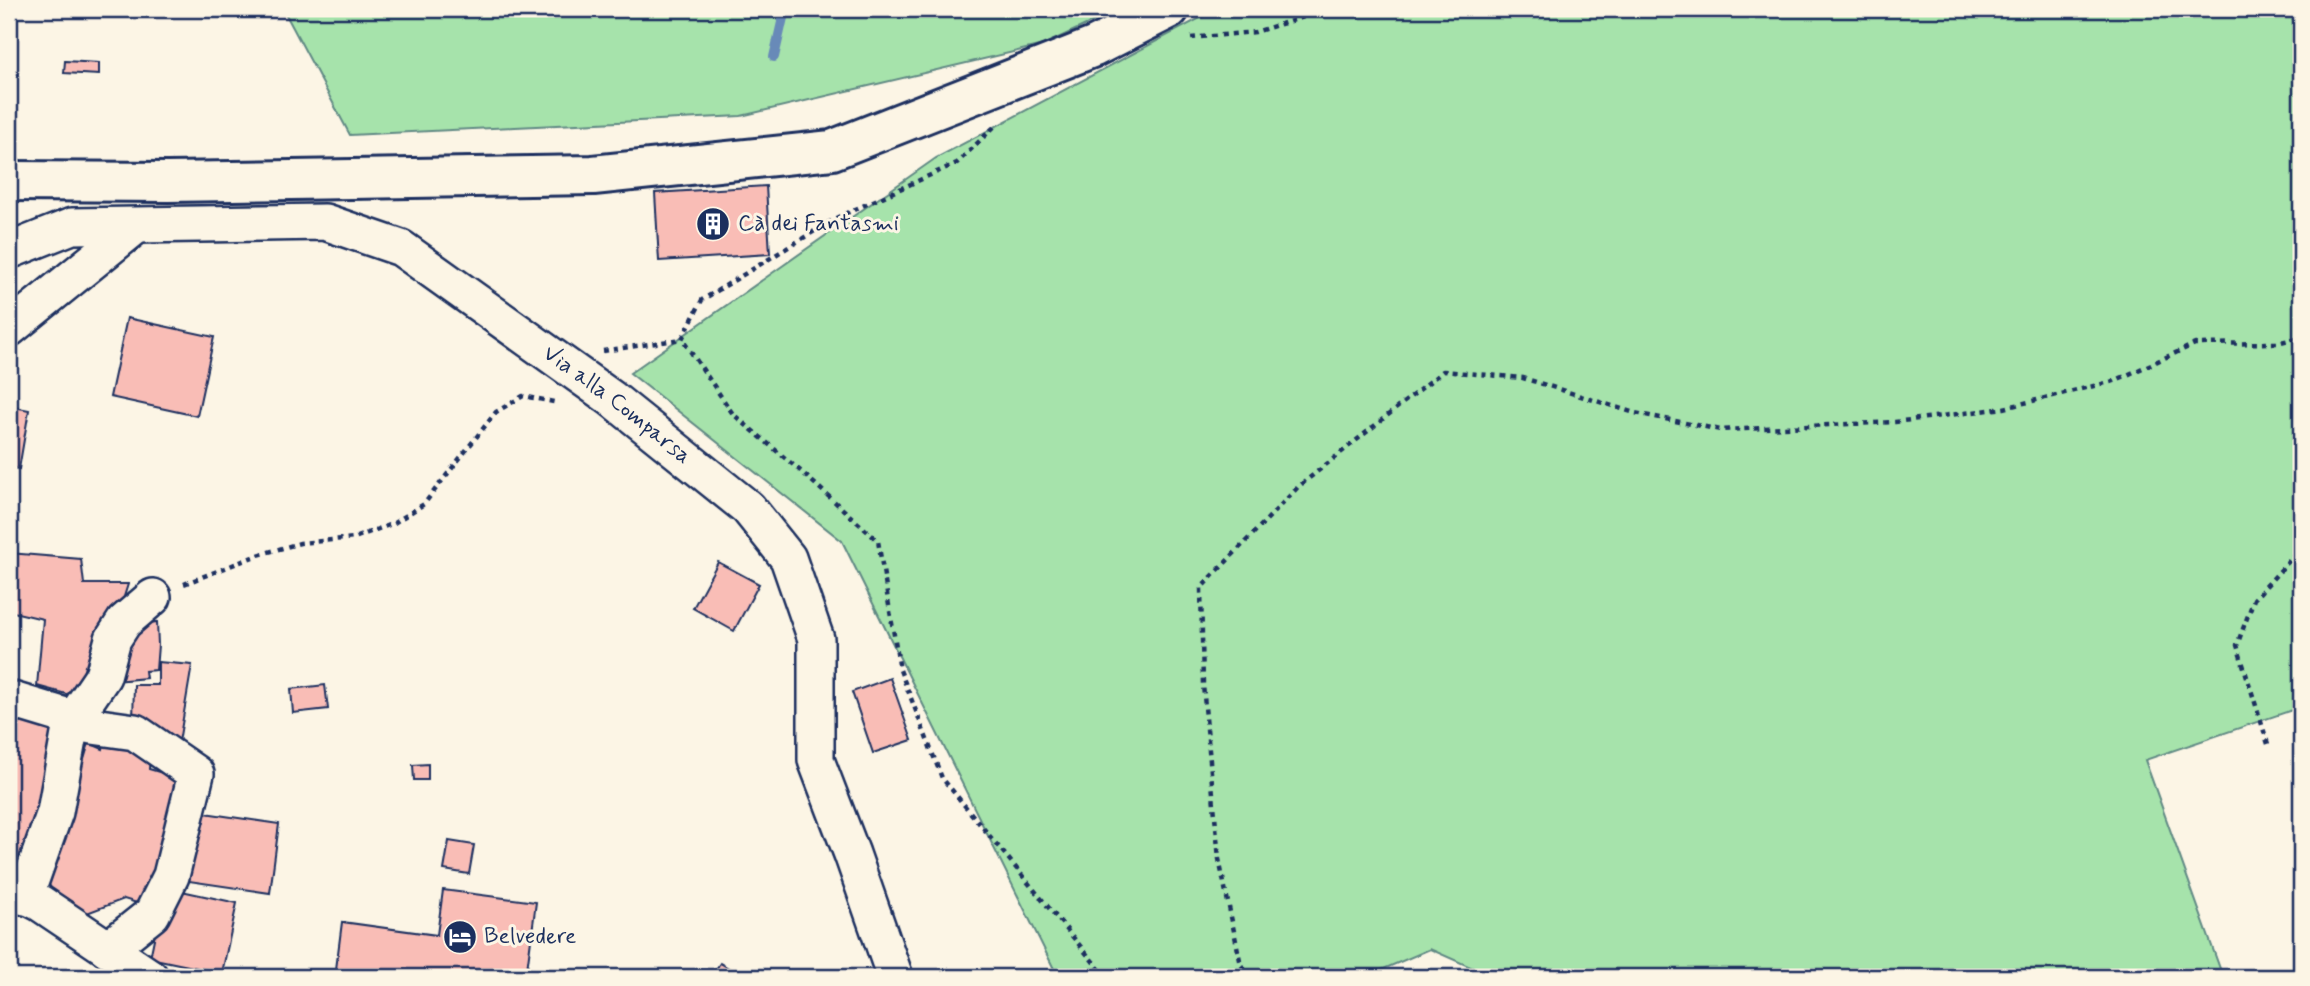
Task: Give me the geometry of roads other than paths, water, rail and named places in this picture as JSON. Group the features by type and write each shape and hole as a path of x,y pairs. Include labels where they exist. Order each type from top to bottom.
{"main road":[{"path":"9,181 168,183 593,175 832,150 1094,47 1178,23"}],"street":[{"name":"Via alla Comparsa","path":"9,251 72,226 325,222 401,248 611,398 748,508 788,558 816,639 816,760 895,977"},
{"path":"9,329 136,226"},
{"path":"150,977 40,903 17,892 55,812 71,723 103,676 113,639 124,622 153,597"},
{"path":"9,699 62,715 71,723 135,732 196,774 171,876 152,914 108,949"}],"waterway":[{"path":"774,57 785,9"}],"place":[{"name":"Cà dei Fantasmi","path":"713,224"},
{"name":"Belvedere","path":"460,937"}]}
